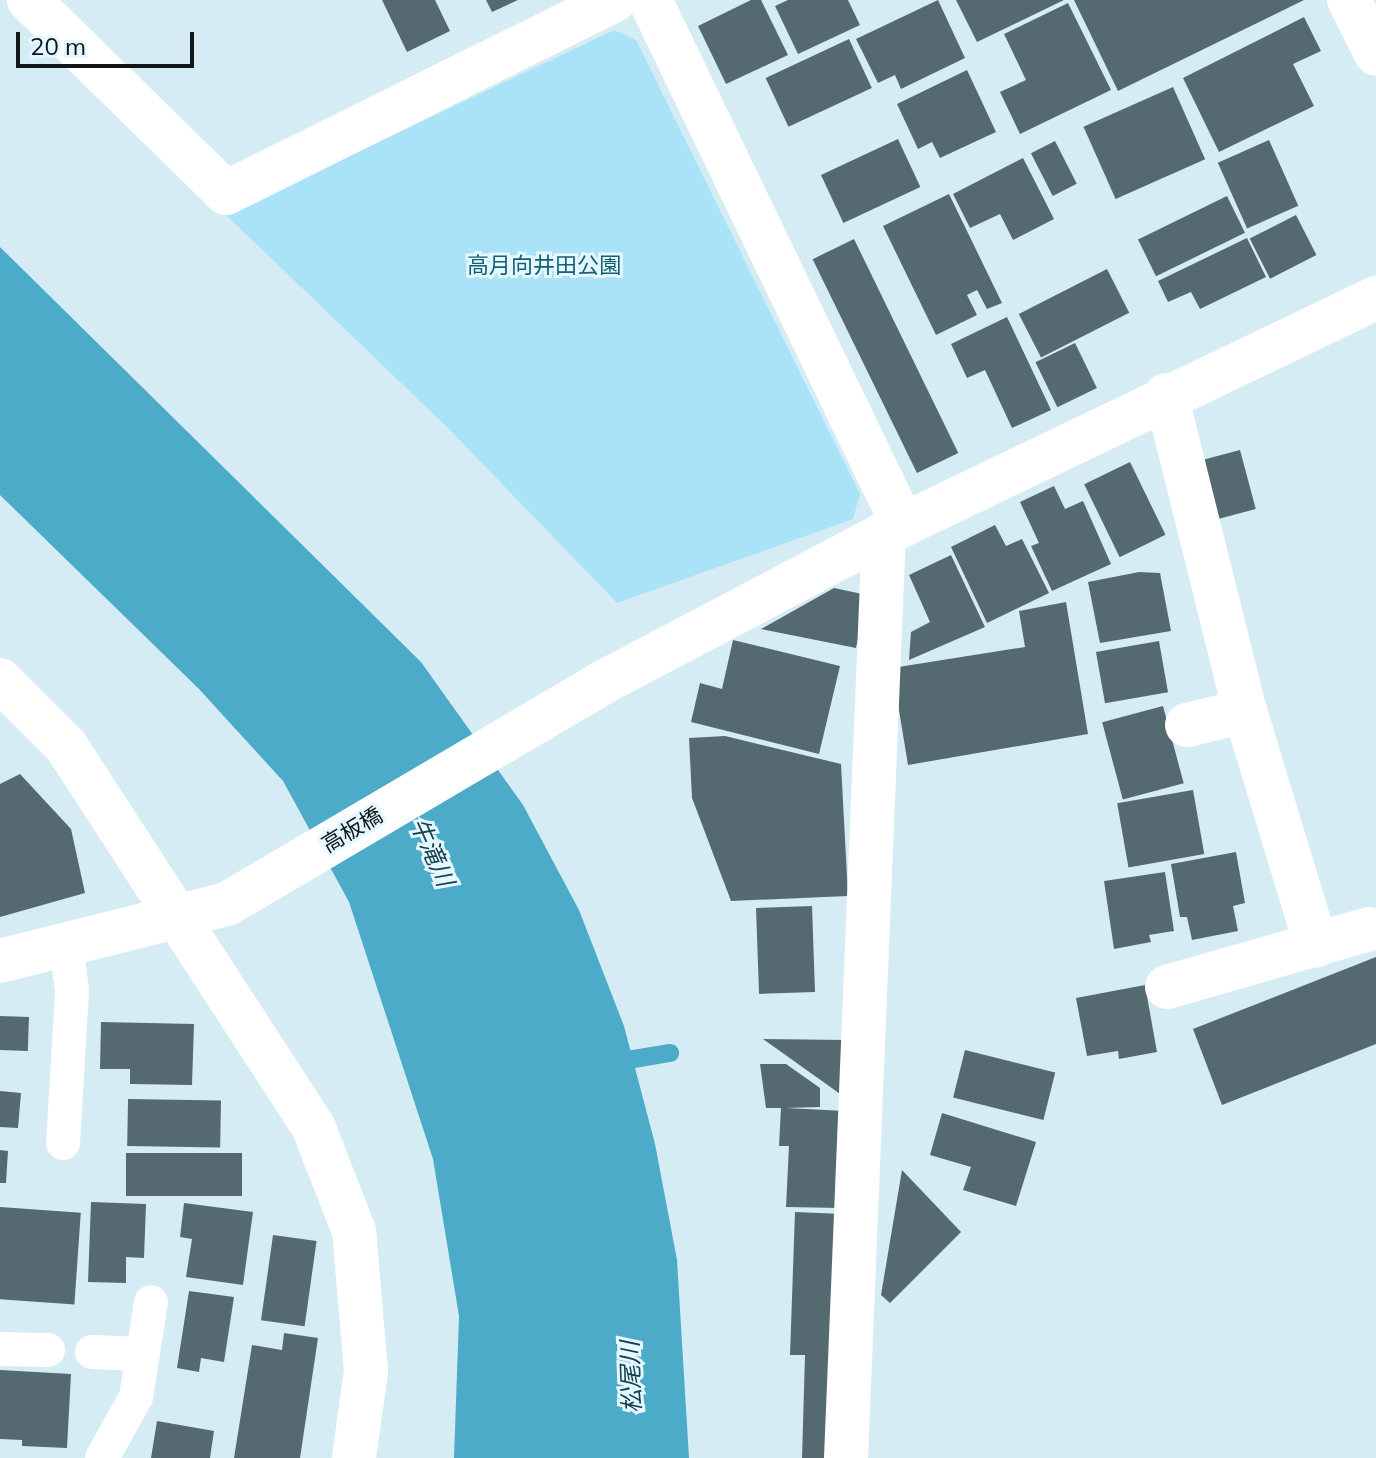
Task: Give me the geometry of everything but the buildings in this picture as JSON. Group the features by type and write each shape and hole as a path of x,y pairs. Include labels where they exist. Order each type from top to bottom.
{"street":[{"path":"29,0 226,193 614,0"},
{"path":"650,0 894,530 846,1458"},
{"path":"1349,0 1376,54"},
{"name":"高板橋","path":"0,961 227,904 560,707 894,530 1166,395 1376,298"},
{"path":"1166,395 1245,711 1316,945"},
{"path":"0,680 66,746 180,916 313,1126 354,1231 366,1371 354,1458"},
{"path":"1187,725 1245,711"},
{"path":"1167,987 1369,929"}],"lane":[{"path":"63,1143 72,990 66,944"},
{"path":"102,1458 136,1397 151,1302"},
{"path":"0,1349 48,1350"},
{"path":"92,1352 143,1354"}],"green space":[{"name":"高月向井田公園","path":"614,30 636,40 860,494 853,519 617,603 448,428 226,215"}],"water":[{"path":"0,247 421,662 523,805 579,910 624,1026 655,1144 677,1260 689,1458 454,1458 459,1316 433,1159 349,902 283,781 199,689 0,495"}],"waterway":[{"path":"610,1063 670,1053"}],"water label":[{"name":"牛滝川","path":"432,852"},
{"name":"松尾川","path":"631,1377"}]}
